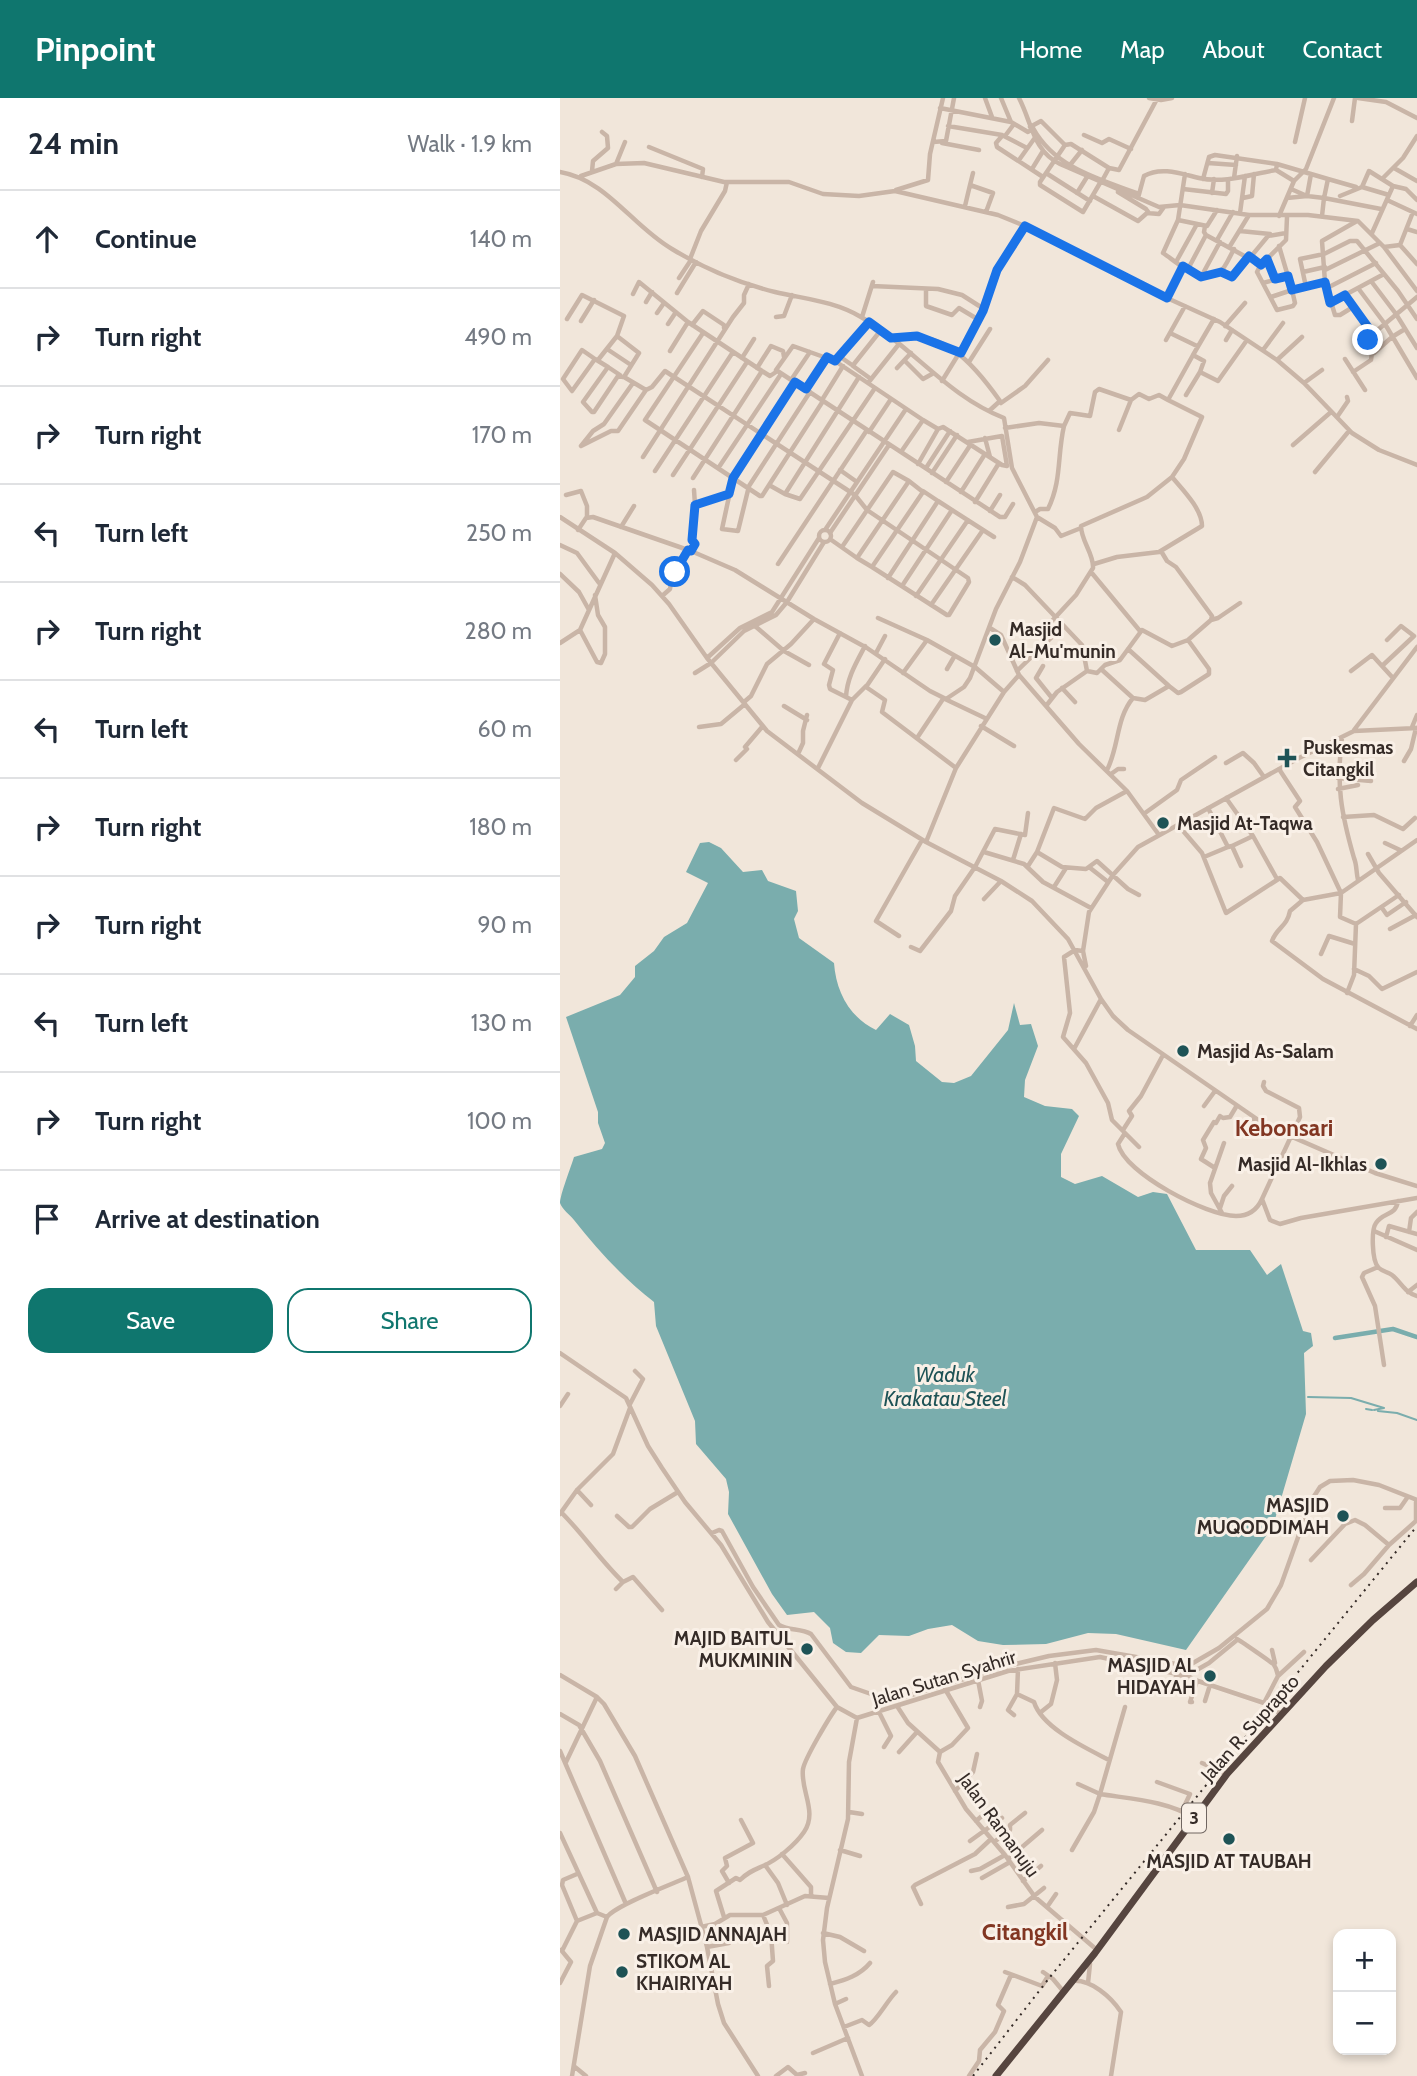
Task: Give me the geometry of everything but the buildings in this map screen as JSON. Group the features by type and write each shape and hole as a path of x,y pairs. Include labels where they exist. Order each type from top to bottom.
{"highway":[{"name":"Jalan R. Suprapto","path":"996,2076 1096,1952 1227,1774 1373,1620 1417,1582"}],"street":[{"path":"581,177 616,164 644,163 727,182 782,182 823,194 849,196 895,191 928,181 943,98"},
{"path":"942,143 946,141 954,98"},
{"path":"985,98 992,118"},
{"path":"1001,98 1012,123"},
{"path":"1019,98 1034,139 1043,151 1055,160 1117,190 1149,213 1160,215 1164,207"},
{"path":"1149,98 1172,98"},
{"path":"1295,142 1304,98"},
{"path":"1279,216 1294,181 1304,172 1335,98"},
{"path":"1352,121 1357,98 1386,102 1417,118"},
{"path":"1109,168 1084,212 1040,186 1044,175 1065,145 1070,143 1109,168 1120,169 1157,99"},
{"path":"940,108 1012,123 1028,132 1041,121 1065,145"},
{"path":"1012,123 996,146 1090,201"},
{"path":"948,126 1004,136 1027,148"},
{"path":"1031,128 1055,160 1084,174"},
{"path":"593,171 593,161 608,148 607,136 602,132"},
{"path":"1084,135 1102,143 1108,138 1131,149"},
{"path":"1382,179 1407,153 1417,136"},
{"path":"1019,160 1034,139"},
{"path":"616,164 625,142"},
{"path":"933,142 979,150"},
{"path":"649,147 703,169 702,177"},
{"path":"1070,165 1082,150"},
{"path":"1032,169 1043,151"},
{"path":"1197,190 1213,155 1237,156 1328,178 1388,197 1415,213 1400,245"},
{"path":"1183,188 1227,193 1237,156"},
{"path":"1208,163 1236,165"},
{"path":"1139,196 1147,174 1169,172 1201,178 1231,179 1276,167"},
{"path":"1276,167 1294,181"},
{"path":"1394,168 1417,181"},
{"path":"1339,198 1360,187 1369,171 1393,186 1406,189 1417,200"},
{"path":"560,172 581,177 597,186 654,238 692,261 749,284 820,300 862,317 911,353 932,374 988,412 1005,419 1012,468 1036,514 1061,536 1147,496 1172,477 1184,459 1202,420 1200,415 1158,395 1149,399 1139,394 1131,400 1119,430"},
{"path":"965,206 973,173"},
{"path":"1077,193 1084,174"},
{"path":"1185,174 1178,220 1163,251 1176,262 1201,277 1221,272 1234,277 1270,234"},
{"path":"1243,198 1252,197 1254,174"},
{"path":"1307,195 1311,174"},
{"path":"1240,213 1244,176"},
{"path":"1322,216 1328,178"},
{"path":"1212,193 1214,179"},
{"path":"677,293 692,261 701,231 725,191 727,182"},
{"path":"1101,182 1164,207 1180,205 1249,215 1322,216 1358,220 1382,245 1417,291"},
{"path":"1339,198 1343,183"},
{"path":"970,185 993,193 986,212"},
{"path":"1372,233 1393,186"},
{"path":"1291,189 1307,195 1339,198 1381,209"},
{"path":"1117,190 1139,196"},
{"path":"895,191 965,206 1025,226 1214,319 1277,360 1304,383 1349,431 1379,450 1417,465"},
{"path":"1093,195 1137,221 1149,213"},
{"path":"1287,198 1307,195"},
{"path":"1217,210 1205,226 1206,236 1249,256 1261,265"},
{"path":"1201,277 1233,212"},
{"path":"1221,272 1249,215"},
{"path":"1282,253 1286,251 1287,216"},
{"path":"1178,220 1205,226"},
{"path":"1353,306 1337,316 1330,303 1322,239 1358,220"},
{"path":"1176,262 1197,224"},
{"path":"942,381 979,320 1003,260 1025,226"},
{"path":"1407,229 1417,232"},
{"path":"1240,231 1286,233"},
{"path":"1167,298 1206,236"},
{"path":"1279,246 1295,304 1277,310 1257,272 1261,265 1279,246 1286,240"},
{"path":"1306,287 1300,258 1324,254 1353,240 1366,250 1417,319"},
{"path":"1303,272 1325,269 1382,245 1400,245 1416,263"},
{"path":"1416,263 1417,253"},
{"path":"1267,259 1275,279"},
{"path":"679,278 692,261"},
{"path":"1271,297 1292,290 1326,285 1376,263"},
{"path":"1330,303 1384,274"},
{"path":"1263,283 1288,276"},
{"path":"1412,284 1417,279"},
{"path":"1371,281 1416,345"},
{"path":"633,294 639,282 703,333 759,370 770,376 779,373 793,381 990,511 1003,518 1013,504"},
{"path":"643,457 744,303 749,284"},
{"path":"862,317 872,284 959,293 984,309"},
{"path":"1358,288 1385,324 1417,378"},
{"path":"926,290 926,306 952,315 959,308 979,320"},
{"path":"646,302 652,292"},
{"path":"776,317 784,316 792,295"},
{"path":"1345,295 1373,334"},
{"path":"567,319 580,296 594,299 624,317 617,336 596,360 572,391 569,390 563,379 582,350 596,360 607,367 646,390"},
{"path":"1372,353 1369,352 1367,342 1373,334 1417,297"},
{"path":"581,321 594,299"},
{"path":"657,313 664,303"},
{"path":"1226,326 1245,303"},
{"path":"1166,340 1185,306"},
{"path":"670,351 690,323 703,311 724,325 717,342"},
{"path":"668,324 676,312"},
{"path":"1168,400 1214,319"},
{"path":"835,361 869,322"},
{"path":"1263,350 1283,323"},
{"path":"970,362 990,329"},
{"path":"852,365 881,330"},
{"path":"1226,340 1232,330"},
{"path":"1353,372 1371,360 1372,353 1405,330"},
{"path":"703,333 646,419 761,496 843,366"},
{"path":"1170,333 1197,346"},
{"path":"607,367 583,402 592,412 631,365 638,352 617,336"},
{"path":"891,338 917,336 961,353 1000,403"},
{"path":"1277,360 1302,337"},
{"path":"742,358 754,339"},
{"path":"1200,372 1218,381 1247,340"},
{"path":"869,381 899,344"},
{"path":"692,478 733,415 771,346 783,351 785,357"},
{"path":"719,467 779,373 793,346 827,357 869,381"},
{"path":"607,349 631,365"},
{"path":"655,471 733,352"},
{"path":"810,352 762,435 733,478 721,528 738,531 748,489 827,357"},
{"path":"897,368 911,353"},
{"path":"1186,395 1204,361 1193,355"},
{"path":"839,356 875,388 938,429"},
{"path":"1345,359 1365,390"},
{"path":"988,412 1025,386 1048,360"},
{"path":"905,361 923,379 932,374"},
{"path":"673,475 747,362"},
{"path":"1304,383 1322,370"},
{"path":"633,383 604,424 593,431 581,446 613,431 618,432 646,390 652,387 663,371 853,494 867,510 956,569 968,578 969,582 949,615 888,578 821,531 821,540"},
{"path":"785,494 859,377"},
{"path":"769,485 800,499 875,388"},
{"path":"917,738 944,699 964,687 975,667 996,609 1035,526 1036,514 1040,509 1048,509 1057,485 1060,472 1059,453 1064,426 1070,414 1090,416 1097,389 1131,400"},
{"path":"1337,417 1348,401 1347,397"},
{"path":"778,564 891,399"},
{"path":"695,673 740,634 775,617 821,540 828,534 906,409"},
{"path":"1293,445 1331,412"},
{"path":"901,452 923,420"},
{"path":"1005,428 1034,423 1064,426"},
{"path":"604,424 613,431"},
{"path":"918,464 938,429 943,427 957,435 969,443 985,454 990,458 1007,466 1002,436 969,443 946,482"},
{"path":"926,469 950,431"},
{"path":"1315,472 1349,431"},
{"path":"932,473 957,435"},
{"path":"985,438 990,458"},
{"path":"853,494 857,482 886,443"},
{"path":"961,492 985,454"},
{"path":"975,502 999,463"},
{"path":"840,470 857,482"},
{"path":"842,547 893,472 994,537"},
{"path":"1094,564 1117,557 1148,555 1161,551 1203,525 1196,510 1172,477"},
{"path":"858,558 909,481"},
{"path":"662,596 670,589 673,575 695,544 692,540 694,490"},
{"path":"872,567 923,491"},
{"path":"566,495 582,492 587,506 586,518 578,530"},
{"path":"695,505 729,494"},
{"path":"990,511 1000,495"},
{"path":"888,578 938,501"},
{"path":"621,527 634,506"},
{"path":"902,586 952,510"},
{"path":"560,517 615,553 641,574 662,596 762,727 862,803 1032,901 1062,931 1087,970 1101,999 1123,1026 1254,1119 1289,1137 1375,1173 1417,1186"},
{"path":"586,518 593,517 690,551 746,576 865,646 944,699 987,719"},
{"path":"916,596 968,520"},
{"path":"899,936 876,920 924,841 956,768 981,726 1018,673 1051,638 1053,635 1050,623 1071,601 1091,572 1094,564 1081,528"},
{"path":"930,605 983,530"},
{"path":"560,545 577,553 599,584"},
{"path":"1161,551 1199,597 1212,616 1211,620"},
{"path":"560,643 580,630 615,553"},
{"path":"1091,572 1140,631 1148,632 1172,646 1188,640 1211,620 1240,603"},
{"path":"560,574 576,588 589,610"},
{"path":"1013,577 1025,585 1082,645 1087,671"},
{"path":"580,630 597,662 601,663 605,654 605,627 598,615 595,595"},
{"path":"709,661 740,628 772,612 785,600"},
{"path":"699,727 721,723 744,703 751,696 767,664 784,651 814,618"},
{"path":"878,618 927,640 975,667 1004,692"},
{"path":"755,626 784,651 809,665"},
{"path":"1381,666 1415,637 1401,626 1387,640"},
{"path":"990,628 1002,635 1018,673 1079,744 1127,791 1158,835"},
{"path":"1046,706 1062,688 1087,671 1097,673 1105,665 1116,663 1140,631"},
{"path":"840,633 824,664 833,670 830,689 852,700"},
{"path":"876,653 885,635"},
{"path":"903,673 927,640"},
{"path":"1128,649 1178,693 1209,674 1209,669 1188,640"},
{"path":"846,697 850,671 865,646"},
{"path":"1354,731 1417,648"},
{"path":"1351,671 1373,655 1393,678"},
{"path":"947,669 954,657"},
{"path":"818,768 852,700 866,686 885,659"},
{"path":"1043,666 1036,678 1052,698"},
{"path":"1101,669 1133,698 1147,700 1169,686"},
{"path":"866,686 885,700 882,712 956,768"},
{"path":"1062,688 1075,702"},
{"path":"1109,772 1124,711 1133,698"},
{"path":"784,706 807,718 803,743 798,754"},
{"path":"1404,761 1411,750 1417,715"},
{"path":"981,726 1013,746"},
{"path":"736,760 762,727"},
{"path":"1087,970 1083,951 1091,908 1132,852 1264,777 1354,731 1415,728"},
{"path":"1342,737 1338,789 1358,880"},
{"path":"1226,763 1243,753 1264,777"},
{"path":"1145,813 1177,790 1180,781 1215,757"},
{"path":"1109,772 1124,769"},
{"path":"1279,769 1300,801 1295,807 1317,842 1341,893 1341,918 1356,924"},
{"path":"1338,778 1371,780"},
{"path":"1338,789 1359,785"},
{"path":"1028,866 1037,852 1054,808 1085,819 1096,808 1127,791"},
{"path":"1226,798 1253,836 1278,879"},
{"path":"1208,808 1241,866"},
{"path":"911,947 917,951 921,950 951,911 955,896 975,867 996,828 1025,834 1028,813"},
{"path":"1343,817 1372,815 1403,829 1416,817"},
{"path":"1178,825 1187,838 1200,849 1226,913 1278,879 1284,880 1303,900"},
{"path":"1013,860 1021,834"},
{"path":"1204,857 1253,836"},
{"path":"1417,841 1341,893 1303,900 1290,911 1289,920 1272,941 1315,975 1417,1029"},
{"path":"1385,843 1401,850"},
{"path":"984,852 1028,866 1040,879 1091,908"},
{"path":"1037,852 1057,865 1066,867 1088,867 1097,861 1139,895"},
{"path":"1368,854 1376,868 1417,916 1390,929"},
{"path":"1054,887 1066,867"},
{"path":"1088,867 1108,882"},
{"path":"984,899 1001,881"},
{"path":"1356,924 1399,895"},
{"path":"1382,908 1387,915 1406,902"},
{"path":"1347,993 1354,969 1356,924"},
{"path":"1321,954 1329,936 1355,944"},
{"path":"1083,951 1075,950 1064,957 1070,1013 1063,1035 1086,1063 1108,1103 1112,1120 1139,1147"},
{"path":"1354,969 1369,976 1383,989 1417,972"},
{"path":"1074,1049 1101,999"},
{"path":"1410,1026 1417,1015"},
{"path":"1163,1055 1141,1096 1129,1111 1132,1116 1118,1144 1120,1151 1150,1181 1206,1209 1237,1216 1258,1208 1300,1117 1298,1108 1266,1091 1264,1082"},
{"path":"1205,1106 1215,1091"},
{"path":"1215,1168 1201,1159 1206,1148 1203,1140 1220,1116 1230,1117 1236,1107"},
{"path":"1246,1131 1254,1119"},
{"path":"1221,1211 1210,1188 1224,1143"},
{"path":"1221,1211 1224,1195 1232,1186"},
{"path":"1262,1199 1270,1220 1280,1224 1417,1198"},
{"path":"1398,1201 1395,1210 1378,1221 1374,1231 1373,1249 1378,1267 1394,1277 1408,1292 1417,1296"},
{"path":"1409,1233 1411,1218 1417,1212"},
{"path":"1386,1237 1389,1226 1417,1234"},
{"path":"1374,1231 1417,1250"},
{"path":"1378,1267 1365,1272 1362,1277 1372,1296 1384,1364"},
{"path":"1408,1292 1417,1285"},
{"path":"560,1353 623,1396 648,1446 678,1492 712,1533 768,1622 837,1707 857,1718 849,1762 849,1812 823,1933 825,1962 835,2004 862,2076"},
{"path":"623,1583 596,1553 592,1544 561,1513 577,1490 613,1454 622,1424 643,1379 635,1371"},
{"path":"560,1406 568,1394"},
{"path":"1186,1676 1212,1662 1267,1609 1277,1592 1311,1501 1320,1487 1330,1481 1353,1480 1379,1485 1417,1501 1416,1522 1389,1545 1351,1585"},
{"path":"577,1490 591,1504"},
{"path":"617,1516 631,1528 650,1510 678,1492"},
{"path":"1385,1508 1400,1508 1408,1498"},
{"path":"1311,1560 1351,1521 1362,1523 1389,1545"},
{"path":"712,1533 722,1531 753,1587 779,1625 811,1634 851,1687 891,1701 1003,1667 1049,1656 1096,1650 1176,1664 1193,1663 1236,1637"},
{"path":"616,1589 632,1577 662,1610"},
{"path":"1236,1637 1276,1668"},
{"path":"1272,1650 1278,1676"},
{"path":"1264,1703 1278,1676 1304,1652"},
{"name":"Jalan Sutan Syahrir","path":"857,1718 1017,1669 1100,1657 1186,1676 1264,1703 1281,1714"},
{"path":"1040,1712 1051,1704 1057,1680 1055,1663"},
{"path":"1014,1715 1008,1710 1017,1694 1017,1669"},
{"path":"1171,1690 1177,1674"},
{"path":"560,1675 597,1697 615,1720 635,1756 688,1877 724,2023 758,2076"},
{"path":"978,1679 981,1707"},
{"path":"1192,1702 1198,1681"},
{"path":"1205,1701 1210,1685"},
{"path":"897,1706 917,1732 940,1752 952,1745 968,1728 945,1689"},
{"path":"1017,1694 1034,1702 1044,1719 1069,1739 1109,1760"},
{"path":"566,1763 597,1697"},
{"path":"724,1917 715,1892 736,1878 740,1880 751,1870 765,1866 782,1854 806,1829 811,1814 804,1768 827,1721 837,1707"},
{"path":"1072,1850 1094,1812 1125,1707"},
{"path":"879,1712 891,1736 884,1746"},
{"path":"560,1714 574,1721 600,1761 657,1892"},
{"path":"899,1752 917,1732"},
{"path":"560,1751 626,1904"},
{"name":"Jalan Ramanuju","path":"940,1752 938,1762 955,1791 1035,1897 1096,1952"},
{"path":"955,1791 973,1772 977,1754"},
{"path":"1202,1763 1227,1774"},
{"path":"1157,1782 1190,1794 1182,1811"},
{"path":"1078,1784 1100,1794 1161,1804 1194,1818"},
{"path":"976,1821 990,1809"},
{"path":"849,1812 862,1814"},
{"path":"921,1904 915,1885 975,1854 1010,1830 1010,1825 1025,1812"},
{"path":"970,1841 1002,1818"},
{"path":"729,1883 722,1871 727,1866 725,1858 753,1843 741,1819"},
{"path":"982,1878 1042,1830"},
{"path":"560,1833 597,1913 607,1917"},
{"path":"840,1850 860,1856"},
{"path":"782,1854 811,1887 811,1895"},
{"path":"971,1871 1008,1859"},
{"path":"765,1866 778,1883 787,1905"},
{"path":"1023,1881 1041,1866"},
{"path":"577,1874 562,1882 564,1895 577,1922"},
{"path":"572,2076 590,1966 607,1917 626,1904 688,1877"},
{"path":"1008,1908 1024,1904 1044,1888"},
{"path":"1047,1907 1056,1894"},
{"path":"701,1927 715,1924 734,1914 763,1915 811,1895 829,1898"},
{"path":"779,1908 788,1923 786,1942"},
{"path":"560,1983 571,1962 561,1950 577,1922 597,1913"},
{"path":"763,1915 771,1934 773,1961 767,1966 769,1986"},
{"path":"1055,1939 1069,1928"},
{"path":"823,1933 846,1939 864,1951"},
{"path":"707,1947 729,1943"},
{"path":"1089,1984 1088,1968 1096,1952"},
{"path":"830,1984 846,1980 863,1971 870,1963"},
{"path":"1004,1972 1042,1986 1048,1976"},
{"path":"1042,1972 1063,1991"},
{"path":"969,2076 1004,2012 998,2005 1011,1975"},
{"path":"1072,1981 1080,1980 1089,1984 1111,2000 1121,2012 1111,2076"},
{"path":"844,2027 862,2020 870,2025 873,2023 881,2008 896,1992"},
{"path":"835,2004 846,1999"},
{"path":"813,2053 848,2038"},
{"path":"575,2067 586,2076"},
{"path":"776,2076 788,2067 797,2075 805,2073"}],"water":[{"name":"Waduk Krakatau Steel","path":"709,842 721,848 743,872 762,870 768,881 796,891 798,911 794,919 799,938 834,963 841,993 851,1010 876,1030 890,1014 909,1025 916,1061 942,1082 954,1083 971,1076 1008,1030 1014,1003 1020,1025 1031,1024 1038,1046 1025,1080 1024,1097 1045,1106 1072,1109 1079,1116 1061,1154 1061,1177 1075,1184 1102,1176 1138,1197 1153,1192 1167,1194 1196,1250 1250,1250 1267,1275 1281,1264 1303,1331 1311,1333 1313,1346 1304,1353 1306,1414 1273,1526 1186,1650 1116,1634 1088,1633 1046,1644 1003,1645 978,1641 952,1625 909,1636 879,1635 861,1653 846,1652 833,1643 830,1628 814,1612 787,1615 772,1594 728,1514 729,1492 726,1479 696,1444 695,1421 656,1326 654,1302 611,1263 560,1203 574,1157 602,1149 605,1143 598,1123 598,1112 566,1017 620,995 635,977 635,966 654,951 664,937 687,923 708,883 686,872 700,843"}],"waterway":[{"path":"1335,1338 1393,1329 1417,1337"},
{"path":"1308,1397 1351,1398 1384,1408 1374,1410"},
{"path":"1366,1409 1372,1410"},
{"path":"1378,1411 1397,1413 1417,1420"}],"railway":[{"path":"973,2076 1050,1977 1417,1526"}],"place":[{"name":"Masjid Al-Mu'munin","path":"995,640"},
{"name":"Puskesmas Citangkil","path":"1287,758"},
{"name":"Masjid At-Taqwa","path":"1163,823"},
{"name":"Masjid As-Salam","path":"1183,1051"},
{"name":"Masjid Al-Ikhlas","path":"1381,1164"},
{"name":"MASJID MUQODDIMAH","path":"1343,1516"},
{"name":"MAJID BAITUL MUKMININ","path":"807,1649"},
{"name":"MASJID AL HIDAYAH","path":"1210,1676"},
{"name":"MASJID AT TAUBAH","path":"1229,1839"},
{"name":"MASJID ANNAJAH","path":"624,1934"},
{"name":"STIKOM AL KHAIRIYAH","path":"622,1972"}],"district":[{"name":"Kebonsari","path":"1284,1128"},
{"name":"Citangkil","path":"1025,1932"}],"route":[{"path":"675,572 688,550 691,551 695,544 692,541 695,505 729,494 733,478 795,382 806,389 827,357 835,361 869,322 891,338 917,336 961,353 983,311 997,270 1025,226 1167,298 1183,266 1201,277 1221,272 1232,277 1249,256 1261,265 1267,259 1275,279 1288,276 1292,290 1325,282 1330,303 1345,295 1373,334 1368,340"}]}
